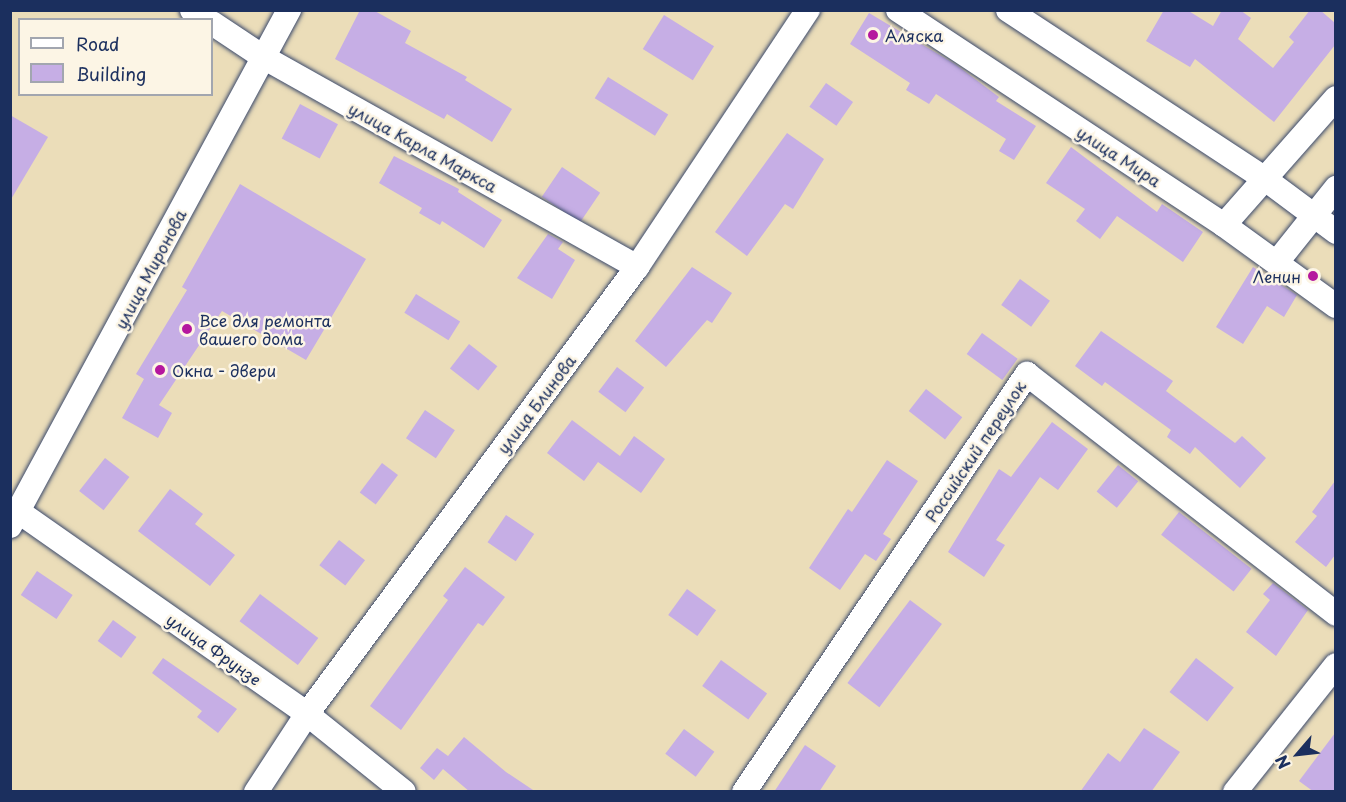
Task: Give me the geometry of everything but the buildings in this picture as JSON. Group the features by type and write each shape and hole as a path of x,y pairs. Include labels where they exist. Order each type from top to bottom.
{"street":[{"name":"улица Миронова","path":"15,519 289,10"},
{"name":"улица Блинова","path":"256,792 307,714 637,267 808,10"},
{"name":"улица Мира","path":"898,10 1224,225 1335,306"},
{"path":"1008,10 1265,179 1335,232"},
{"name":"улица Карла Маркса","path":"213,24 263,57 637,267"},
{"path":"1224,225 1335,98"},
{"path":"1277,262 1335,188"},
{"name":"Российский переулок","path":"744,792 1027,374 1335,614"},
{"name":"улица Фрунзе","path":"15,519 307,714 404,792"},
{"path":"1235,792 1335,665"}],"place":[{"name":"Аляска","path":"873,35"},
{"name":"Ленин","path":"1313,276"},
{"name":"Все для ремонта вашего дома","path":"187,329"},
{"name":"Окна - двери","path":"160,370"}]}
